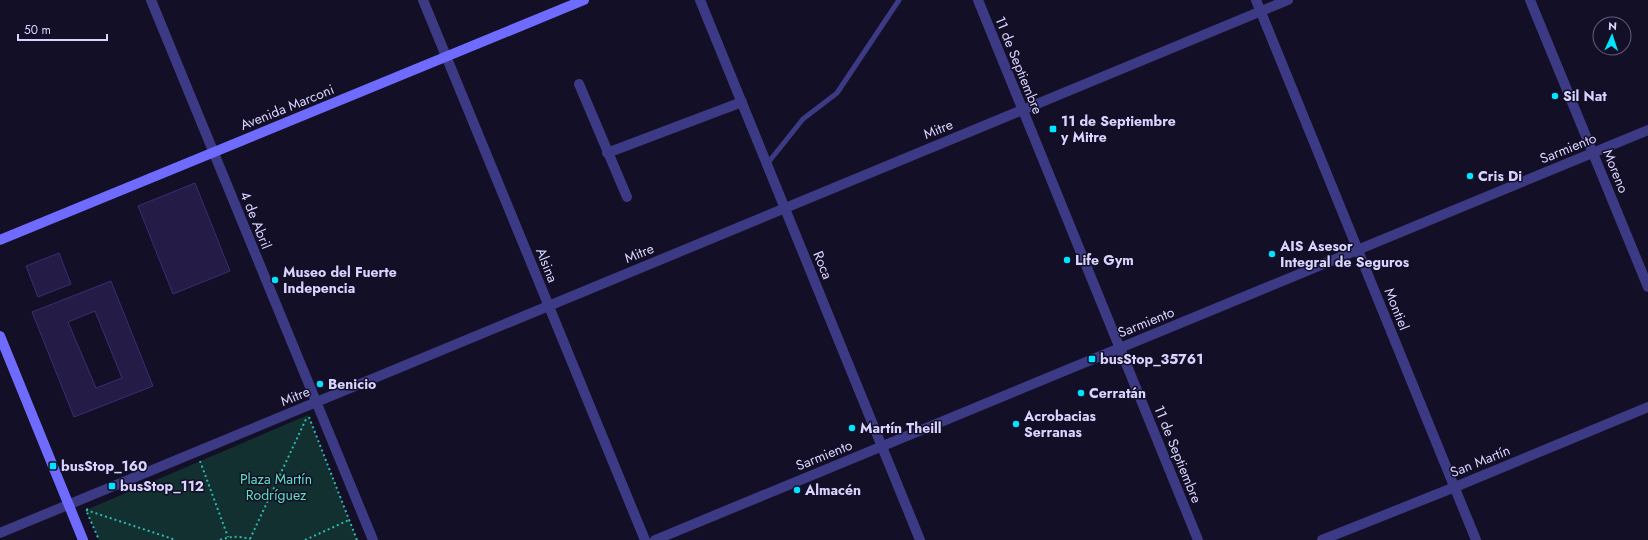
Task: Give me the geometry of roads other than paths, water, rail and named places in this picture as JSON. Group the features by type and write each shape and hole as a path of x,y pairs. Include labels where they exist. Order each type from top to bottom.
{"main road":[{"name":"Avenida Marconi","path":"0,240 584,0"},
{"path":"0,336 83,540"}],"street":[{"name":"4 de Abril","path":"151,0 373,540"},
{"name":"Alsina","path":"423,0 645,540"},
{"name":"Roca","path":"700,0 883,446 920,540"},
{"name":"11 de Septiembre","path":"978,0 1198,540"},
{"name":"Montiel","path":"1256,0 1476,540"},
{"name":"Mitre","path":"0,533 1288,0"},
{"name":"Moreno","path":"1530,0 1648,287"},
{"path":"579,84 627,197"},
{"path":"608,153 742,102"},
{"name":"Sarmiento","path":"655,540 1648,130"},
{"name":"San Martín","path":"1322,540 1648,407"}],"lane":[{"path":"767,164 803,119 837,93 899,0"}],"place":[{"name":"Sil Nat","path":"1555,96"},
{"name":"11 de Septiembre y Mitre","path":"1053,129"},
{"name":"Cris Di","path":"1470,176"},
{"name":"AIS Asesor Integral de Seguros","path":"1272,254"},
{"name":"Life Gym","path":"1067,260"},
{"name":"Museo del Fuerte Indepencia","path":"275,280"},
{"name":"busStop_35761","path":"1092,359"},
{"name":"Benicio","path":"320,384"},
{"name":"Cerratán","path":"1081,393"},
{"name":"Acrobacias Serranas","path":"1016,424"},
{"name":"Martín Theill","path":"852,428"},
{"name":"busStop_160","path":"53,466"},
{"name":"busStop_112","path":"112,486"},
{"name":"Almacén","path":"797,490"}],"park label":[{"name":"Plaza Martín Rodríguez","path":"276,488"}]}
